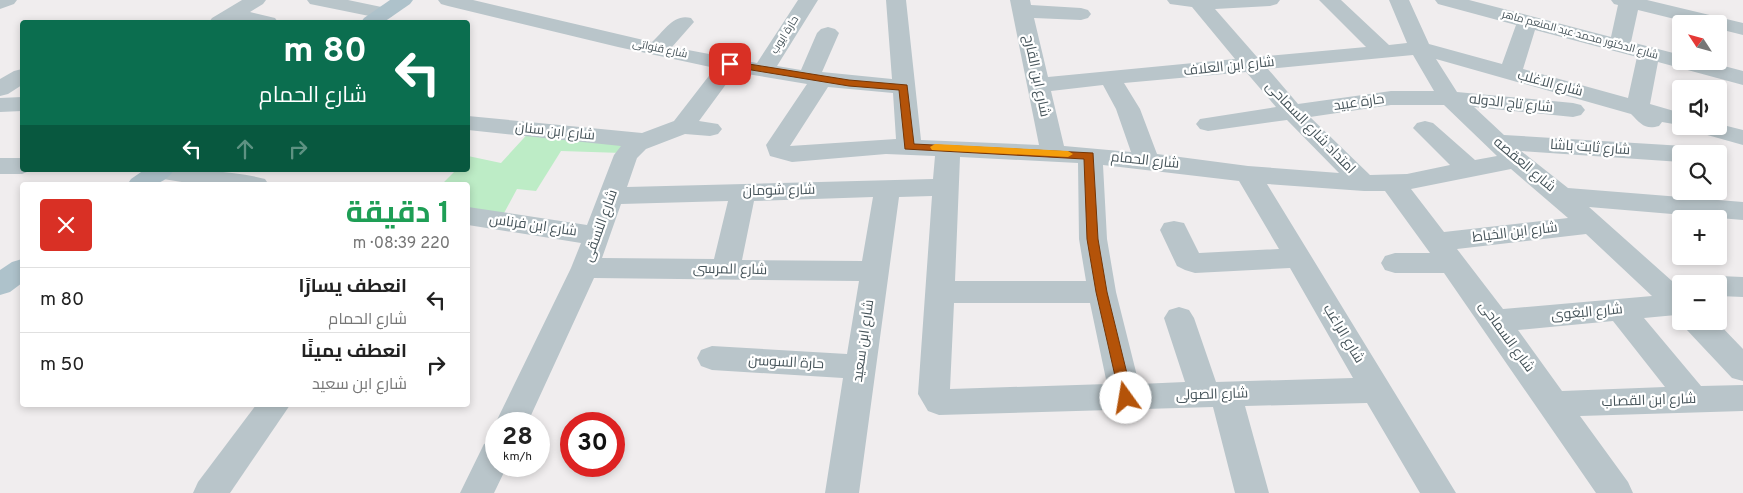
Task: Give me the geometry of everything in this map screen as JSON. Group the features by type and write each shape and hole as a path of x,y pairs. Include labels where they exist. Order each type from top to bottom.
{"main road":[{"path":"377,18 403,0"},
{"path":"144,182 158,172"},
{"path":"0,285 20,270"}],"street":[{"path":"0,3 7,0"},
{"path":"225,18 256,0"},
{"path":"317,0 377,18"},
{"name":"شارع قنواتى","path":"448,0 478,3 658,49 730,64 815,78 904,87"},
{"name":"حارة ايوب","path":"763,70 808,0"},
{"path":"896,0 909,147"},
{"path":"1188,2 1270,0"},
{"path":"1329,0 1383,51"},
{"name":"شارع العقصه","path":"1399,0 1428,65 1450,98 1516,160 1561,196 1672,293"},
{"name":"شارع الدكتور محمد عبد المنعم ماهر","path":"1445,0 1743,78"},
{"path":"1620,46 1625,1 1743,29"},
{"name":"امتداد شارع السماحى","path":"1188,2 1251,64 1293,113 1379,183"},
{"path":"1021,5 1081,14"},
{"name":"شارع ابن القارح","path":"1021,5 1053,153"},
{"path":"225,18 246,20"},
{"path":"658,49 684,22"},
{"path":"1510,74 1527,22"},
{"path":"815,78 825,41 845,52"},
{"name":"شارع ابن العلاف","path":"1038,85 1420,48"},
{"name":"شارع الاغلب","path":"1420,48 1672,117"},
{"path":"1649,54 1638,103 1639,108 1675,145"},
{"name":"شارع النسقى","path":"517,412 585,268 626,156 643,141 666,134 682,126 730,64"},
{"path":"0,89 20,77"},
{"name":"شارع الحمام","path":"815,78 778,145 779,151 792,154 862,147 909,147 1053,153 1147,161 1248,174 1379,183 1516,160"},
{"path":"1110,78 1128,109 1147,161"},
{"name":"حارة عبيد","path":"1208,124 1391,98 1450,98"},
{"name":"شارع تاج الدوله","path":"1450,98 1573,110"},
{"path":"0,105 20,104"},
{"name":"شارع ابن سنان","path":"470,123 643,141"},
{"path":"682,126 710,128"},
{"path":"1425,128 1469,169"},
{"path":"1727,133 1743,138"},
{"name":"شارع ثابت باشا","path":"1496,142 1672,153"},
{"path":"948,148 941,292 1102,292"},
{"path":"1090,156 1092,239 1126,398"},
{"path":"0,166 20,166"},
{"path":"174,172 237,182"},
{"name":"شارع الراغب","path":"1248,174 1376,390 1440,493"},
{"name":"شارع السماحى","path":"1379,183 1445,253 1616,493"},
{"name":"شارع شومان","path":"611,196 946,187"},
{"name":"شارع ابن سعيد","path":"842,493 887,189"},
{"path":"726,270 744,192"},
{"path":"1561,196 1735,208"},
{"name":"شارع ابن فرناس","path":"470,216 598,236"},
{"name":"شارع ابن الخياط","path":"1395,263 1592,224"},
{"path":"1174,230 1187,259 1192,262 1298,258"},
{"name":"شارع المرسى","path":"585,268 874,271"},
{"path":"1727,286 1743,287"},
{"name":"شارع الصولى","path":"941,292 934,394 936,401 942,403 1376,390"},
{"name":"شارع البغوى","path":"1495,321 1621,310 1672,301"},
{"path":"1621,310 1694,400"},
{"path":"1179,318 1215,395 1252,493"},
{"name":"شارع العقصه","path":"1707,330 1743,369"},
{"name":"حارة السوسن","path":"712,358 860,367"},
{"name":"شارع ابن القصاب","path":"1554,404 1743,398"},
{"path":"210,493 273,407"},
{"path":"477,493 485,477"}],"green space":[{"path":"534,127 631,140 622,153 561,151 536,191 517,189 497,226 470,224 470,182 444,182 454,172 470,172 470,156 501,163"}],"slow traffic":[{"path":"935,147 1068,154"}],"route":[{"path":"730,64 849,83 904,87 909,147 1090,156 1092,239 1126,398"}]}
